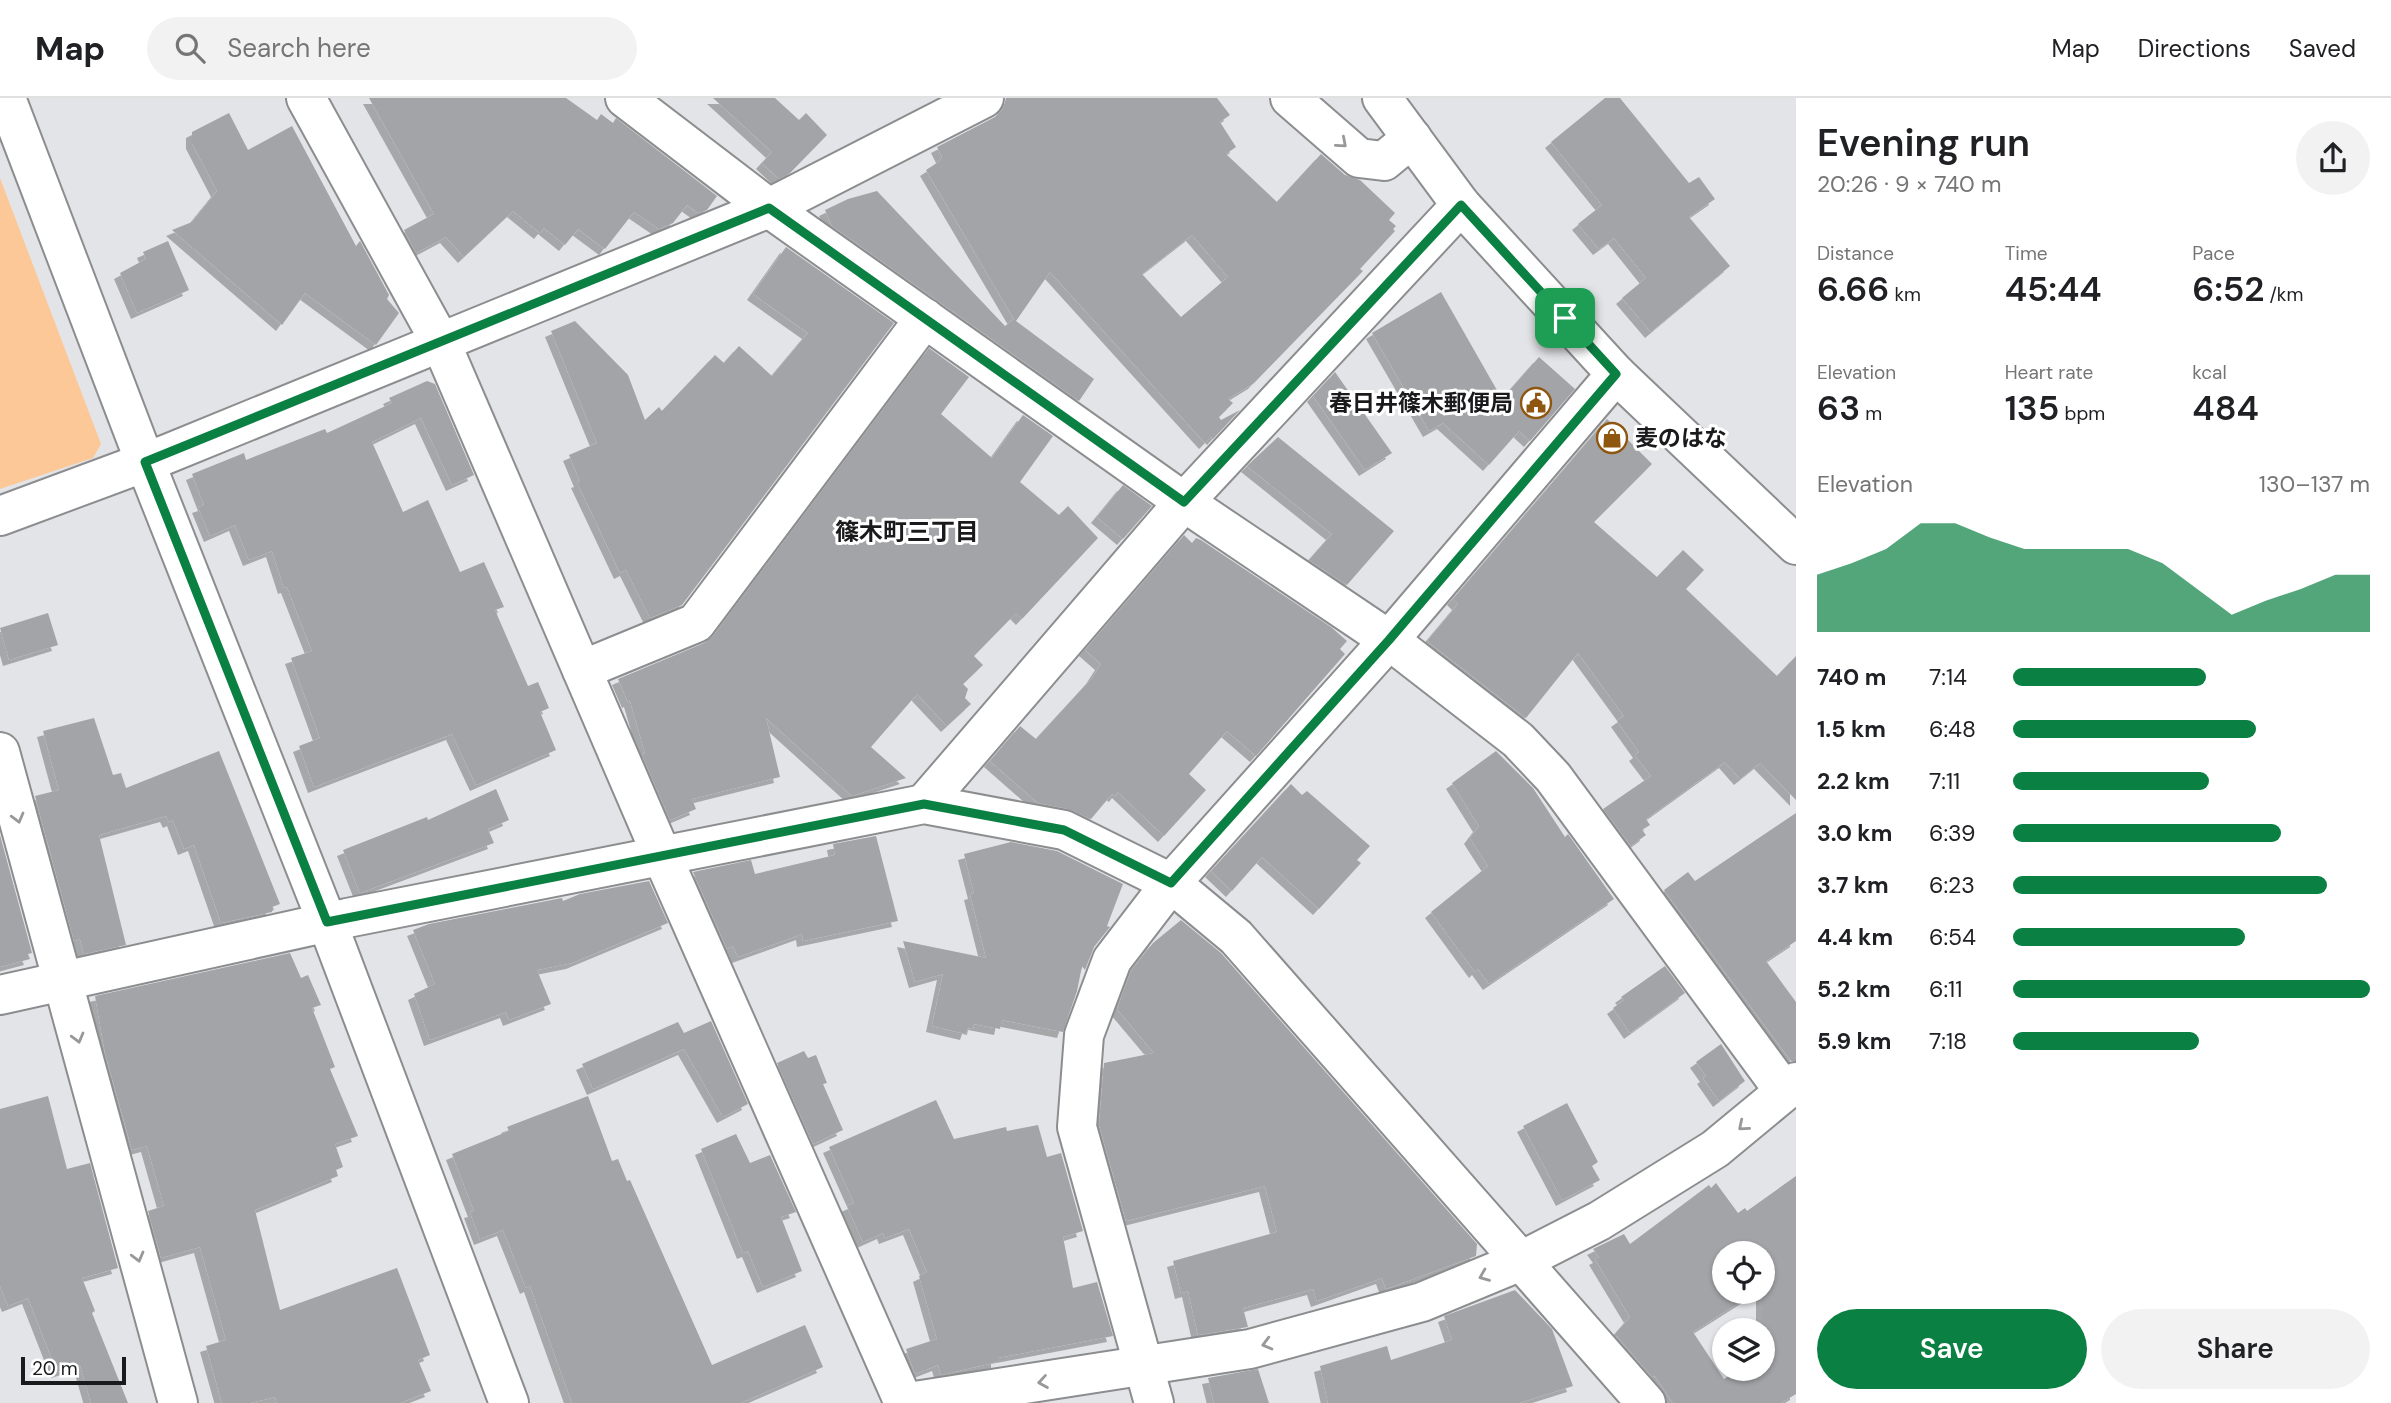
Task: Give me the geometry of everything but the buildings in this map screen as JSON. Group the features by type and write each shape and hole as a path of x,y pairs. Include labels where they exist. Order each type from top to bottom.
{"street":[{"path":"6,98 145,462 327,922 509,1403"},
{"path":"306,98 441,343 662,856 903,1403 1250,1349 1422,1302 1521,1261 1599,1221 1715,1149 1790,1087 1553,777 1518,740 1389,640 1184,502 769,208 625,98"},
{"path":"0,516 145,462 769,208 984,98"},
{"path":"1290,98 1359,158 1384,161 1412,138"},
{"path":"1382,98 1461,205 1616,374 1796,545"},
{"path":"924,804 1184,502 1461,205"},
{"path":"582,670 696,623 925,318"},
{"path":"1154,1403 1077,1127 1084,1035 1112,960 1171,883 1389,640 1616,374"},
{"path":"0,752 178,1403"},
{"path":"0,995 327,922 924,804 1064,830 1171,883 1236,937 1646,1403"}],"shaded area":[{"path":"0,178 101,444 93,458 0,489"}],"place":[{"name":"春日井篠木郵便局","path":"1536,403"},
{"name":"麦のはな","path":"1612,438"}],"district":[{"name":"篠木町三丁目","path":"907,532"}],"route":[{"path":"1461,205 1565,318 1616,374 1389,640 1171,883 1064,830 924,804 327,922 145,462 769,208 1184,502 1461,205"}]}
